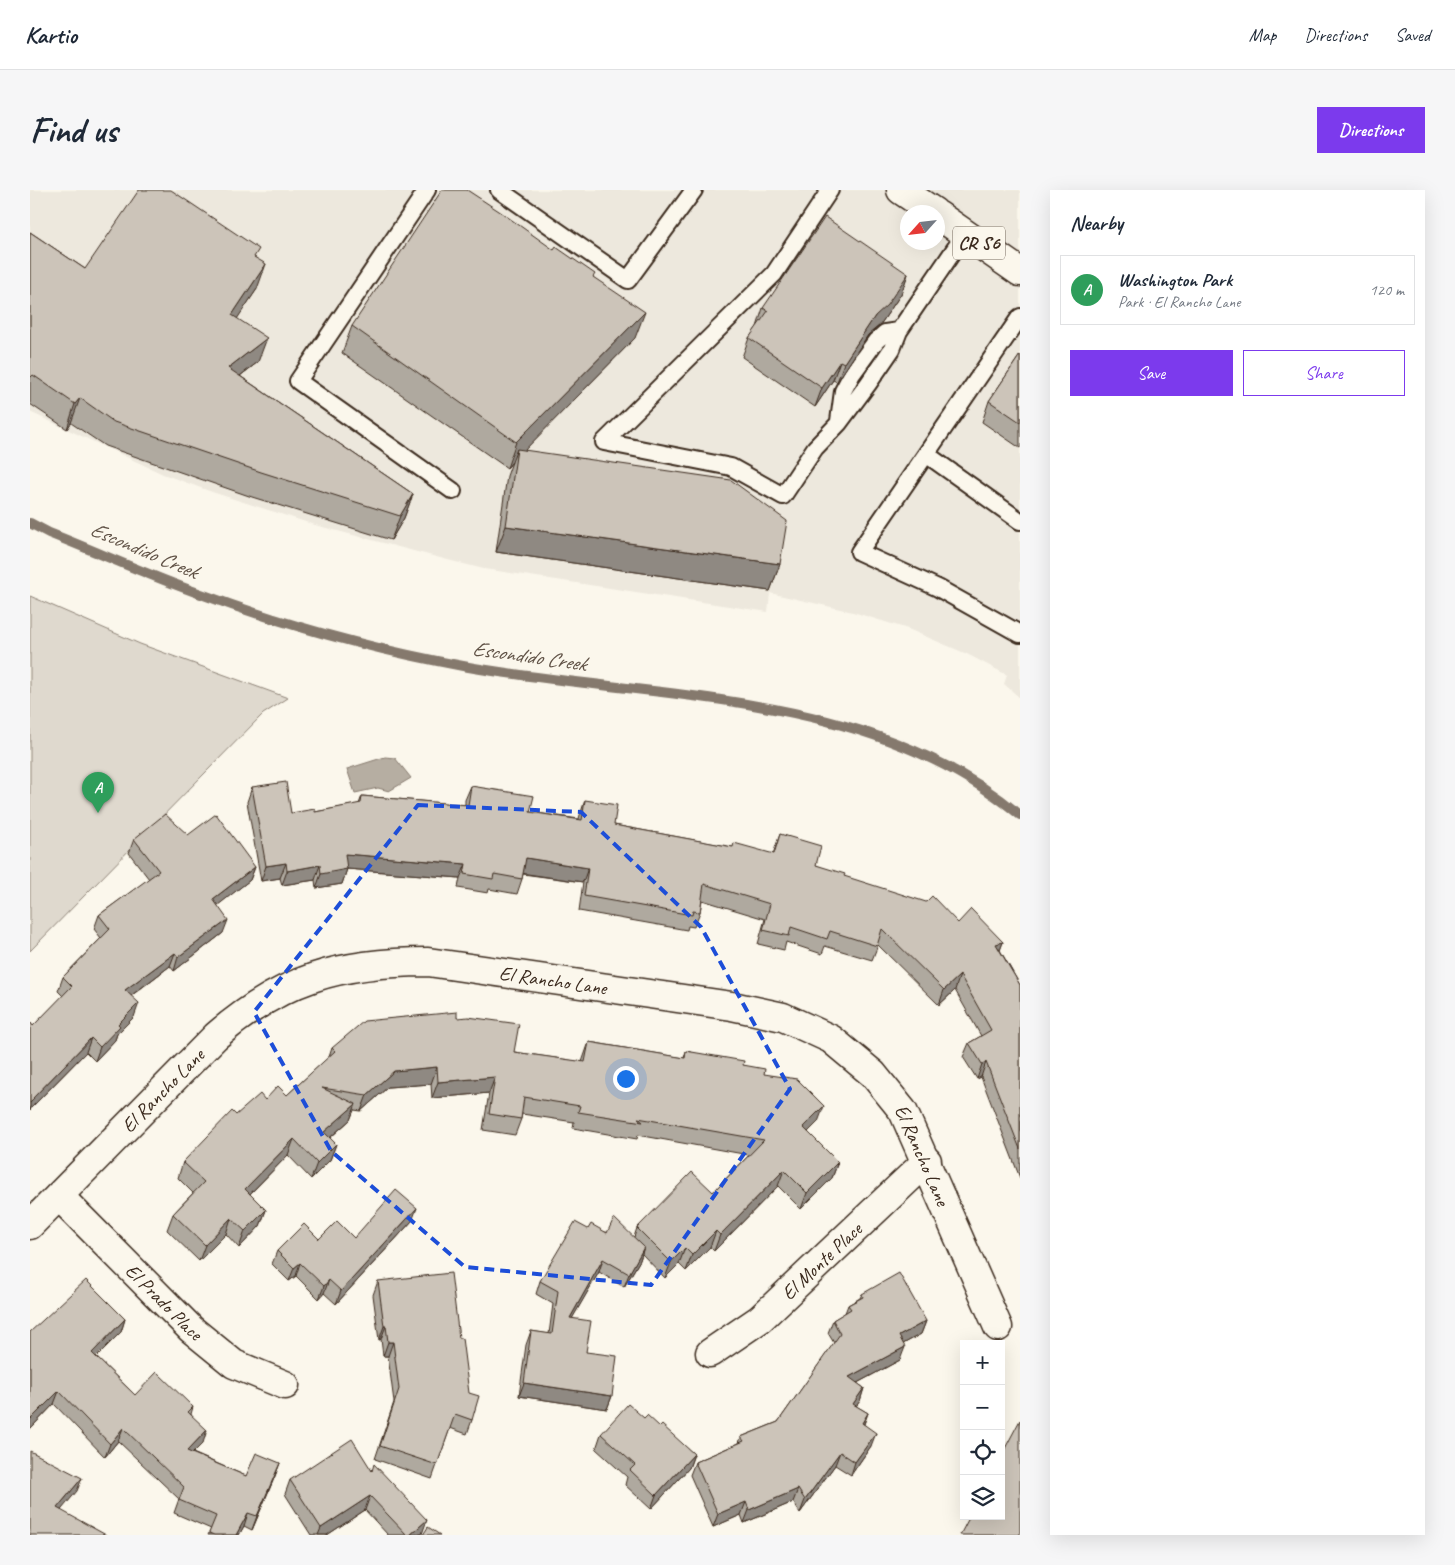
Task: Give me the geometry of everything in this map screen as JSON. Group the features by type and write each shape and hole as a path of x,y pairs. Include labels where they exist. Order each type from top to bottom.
{"street":[{"name":"CR S6","path":"901,190 924,205"},
{"name":"CR S6","path":"945,220 1020,272"},
{"name":"El Rancho Lane","path":"30,1226 216,1036 242,1014 272,994 301,980 333,971 379,962 428,962 732,1006 783,1017 832,1039 873,1074 903,1111 998,1327"},
{"name":"El Monte Place","path":"710,1353 760,1319 926,1161"},
{"name":"El Prado Place","path":"59,1196 191,1329 234,1364 285,1385"}],"lane":[{"path":"427,190 298,381 453,491"},
{"path":"499,190 628,280 694,190"},
{"path":"830,190 774,274 604,442 731,467 783,496 816,448 839,423 892,349 899,331 965,234"},
{"path":"1020,316 859,552 938,588 1020,634"},
{"path":"926,454 1020,521"}],"highlighted area":[{"path":"418,805 581,812 701,927 790,1089 651,1285 465,1267 331,1151 254,1012"}],"shaded area":[{"path":"30,190 1020,190 1020,698 1004,684 1007,675 967,654 908,629 853,612 770,593 768,612 484,569 315,525 163,474 30,412"},
{"path":"30,596 140,644 288,698 263,714 30,951"},
{"path":"385,757 395,758 411,778 389,791 378,788 355,793 347,769"}],"building":[{"path":"139,190 171,190 259,249 254,257 266,264 232,315 267,338 228,368 413,494 400,516 261,472 114,422 80,398 75,404 33,375 30,378 30,232 85,269"},
{"path":"442,190 467,190 554,250 556,247 595,274 593,277 645,312 516,442 352,326"},
{"path":"825,217 908,274 887,305 875,316 844,363 840,361 822,388 749,338 768,311 763,308"},
{"path":"1020,355 1020,422 989,401"},
{"path":"517,449 731,480 787,521 780,564 506,526"},
{"path":"286,782 291,813 315,809 315,812 361,803 362,796 468,805 471,786 534,796 530,812 582,820 585,800 617,805 614,825 733,847 734,843 774,854 780,834 821,846 816,865 926,902 932,896 958,923 971,909 1003,942 996,944 1020,985 1020,1149 986,1062 982,1064 969,1043 991,1030 960,975 944,990 882,929 877,946 830,931 827,939 791,927 789,936 763,930 770,904 704,884 700,912 693,911 692,915 584,896 588,868 526,858 522,879 494,874 493,879 464,874 466,864 345,854 347,869 321,874 320,865 287,871 286,863 266,866 252,787"},
{"path":"165,814 188,835 216,814 255,867 213,899 228,920 178,957 175,953 125,990 139,1003 118,1024 120,1026 100,1047 91,1038 30,1103 30,1024 33,1026 72,986 63,977 110,929 99,915 159,871 134,839"},
{"path":"457,1012 457,1018 468,1017 519,1024 514,1052 585,1062 589,1042 685,1058 686,1051 744,1061 743,1065 765,1069 764,1074 797,1079 824,1106 803,1127 838,1162 807,1193 784,1170 720,1235 716,1231 692,1255 685,1248 671,1262 637,1228 692,1172 713,1192 764,1140 638,1118 643,1122 578,1112 580,1106 524,1097 521,1119 489,1114 495,1077 438,1082 437,1067 394,1071 367,1095 322,1088 356,1104 324,1132 336,1144 317,1163 294,1139 245,1189 266,1210 245,1231 231,1218 205,1245 173,1214 204,1182 183,1162 232,1111 236,1115 260,1094 265,1100 278,1086 287,1095 335,1051 332,1048 364,1021"},
{"path":"396,1190 417,1208 341,1291 329,1280 324,1286 300,1263 294,1268 277,1251 304,1224 319,1239 337,1221 354,1238"},
{"path":"614,1218 644,1247 629,1274 603,1259 570,1318 591,1321 586,1352 617,1356 612,1396 524,1383 531,1331 552,1334 558,1291 540,1281 575,1222 588,1229 591,1224 607,1233"},
{"path":"451,1273 459,1338 462,1338 469,1393 479,1396 472,1420 455,1414 437,1465 380,1446 399,1389 393,1342 388,1342 386,1326 384,1326 378,1281"},
{"path":"899,1273 926,1321 899,1336 905,1347 849,1377 864,1388 853,1404 868,1413 862,1423 876,1433 855,1462 840,1452 805,1500 798,1489 749,1510 746,1502 718,1514 695,1462 744,1441 741,1437 778,1422 840,1334 833,1320 851,1309 848,1305 863,1297 862,1294"},
{"path":"86,1280 125,1319 92,1353 135,1395 157,1372 193,1407 188,1412 207,1430 187,1451 246,1476 256,1453 280,1463 257,1516 248,1513 236,1535 214,1535 209,1533 216,1516 179,1500 184,1487 123,1428 110,1444 59,1391 30,1420 30,1332"},
{"path":"628,1404 644,1418 647,1415 660,1427 662,1425 694,1454 656,1495 630,1470 635,1465 601,1434"},
{"path":"1020,1420 1020,1535 960,1535 968,1520 1005,1520 1005,1448"},
{"path":"352,1439 372,1471 374,1464 427,1520 410,1535 407,1535 370,1496 321,1528 290,1480"},
{"path":"30,1451 82,1478 57,1508 106,1535 30,1535"},
{"path":"428,1527 440,1535 423,1535"}],"waterway":[{"name":"Escondido Creek","path":"30,523 49,533 201,594 265,616 364,644 463,666 754,705 826,721 895,742 960,773 1020,815"}],"place":[{"name":"Washington Park","path":"98,813"}]}
